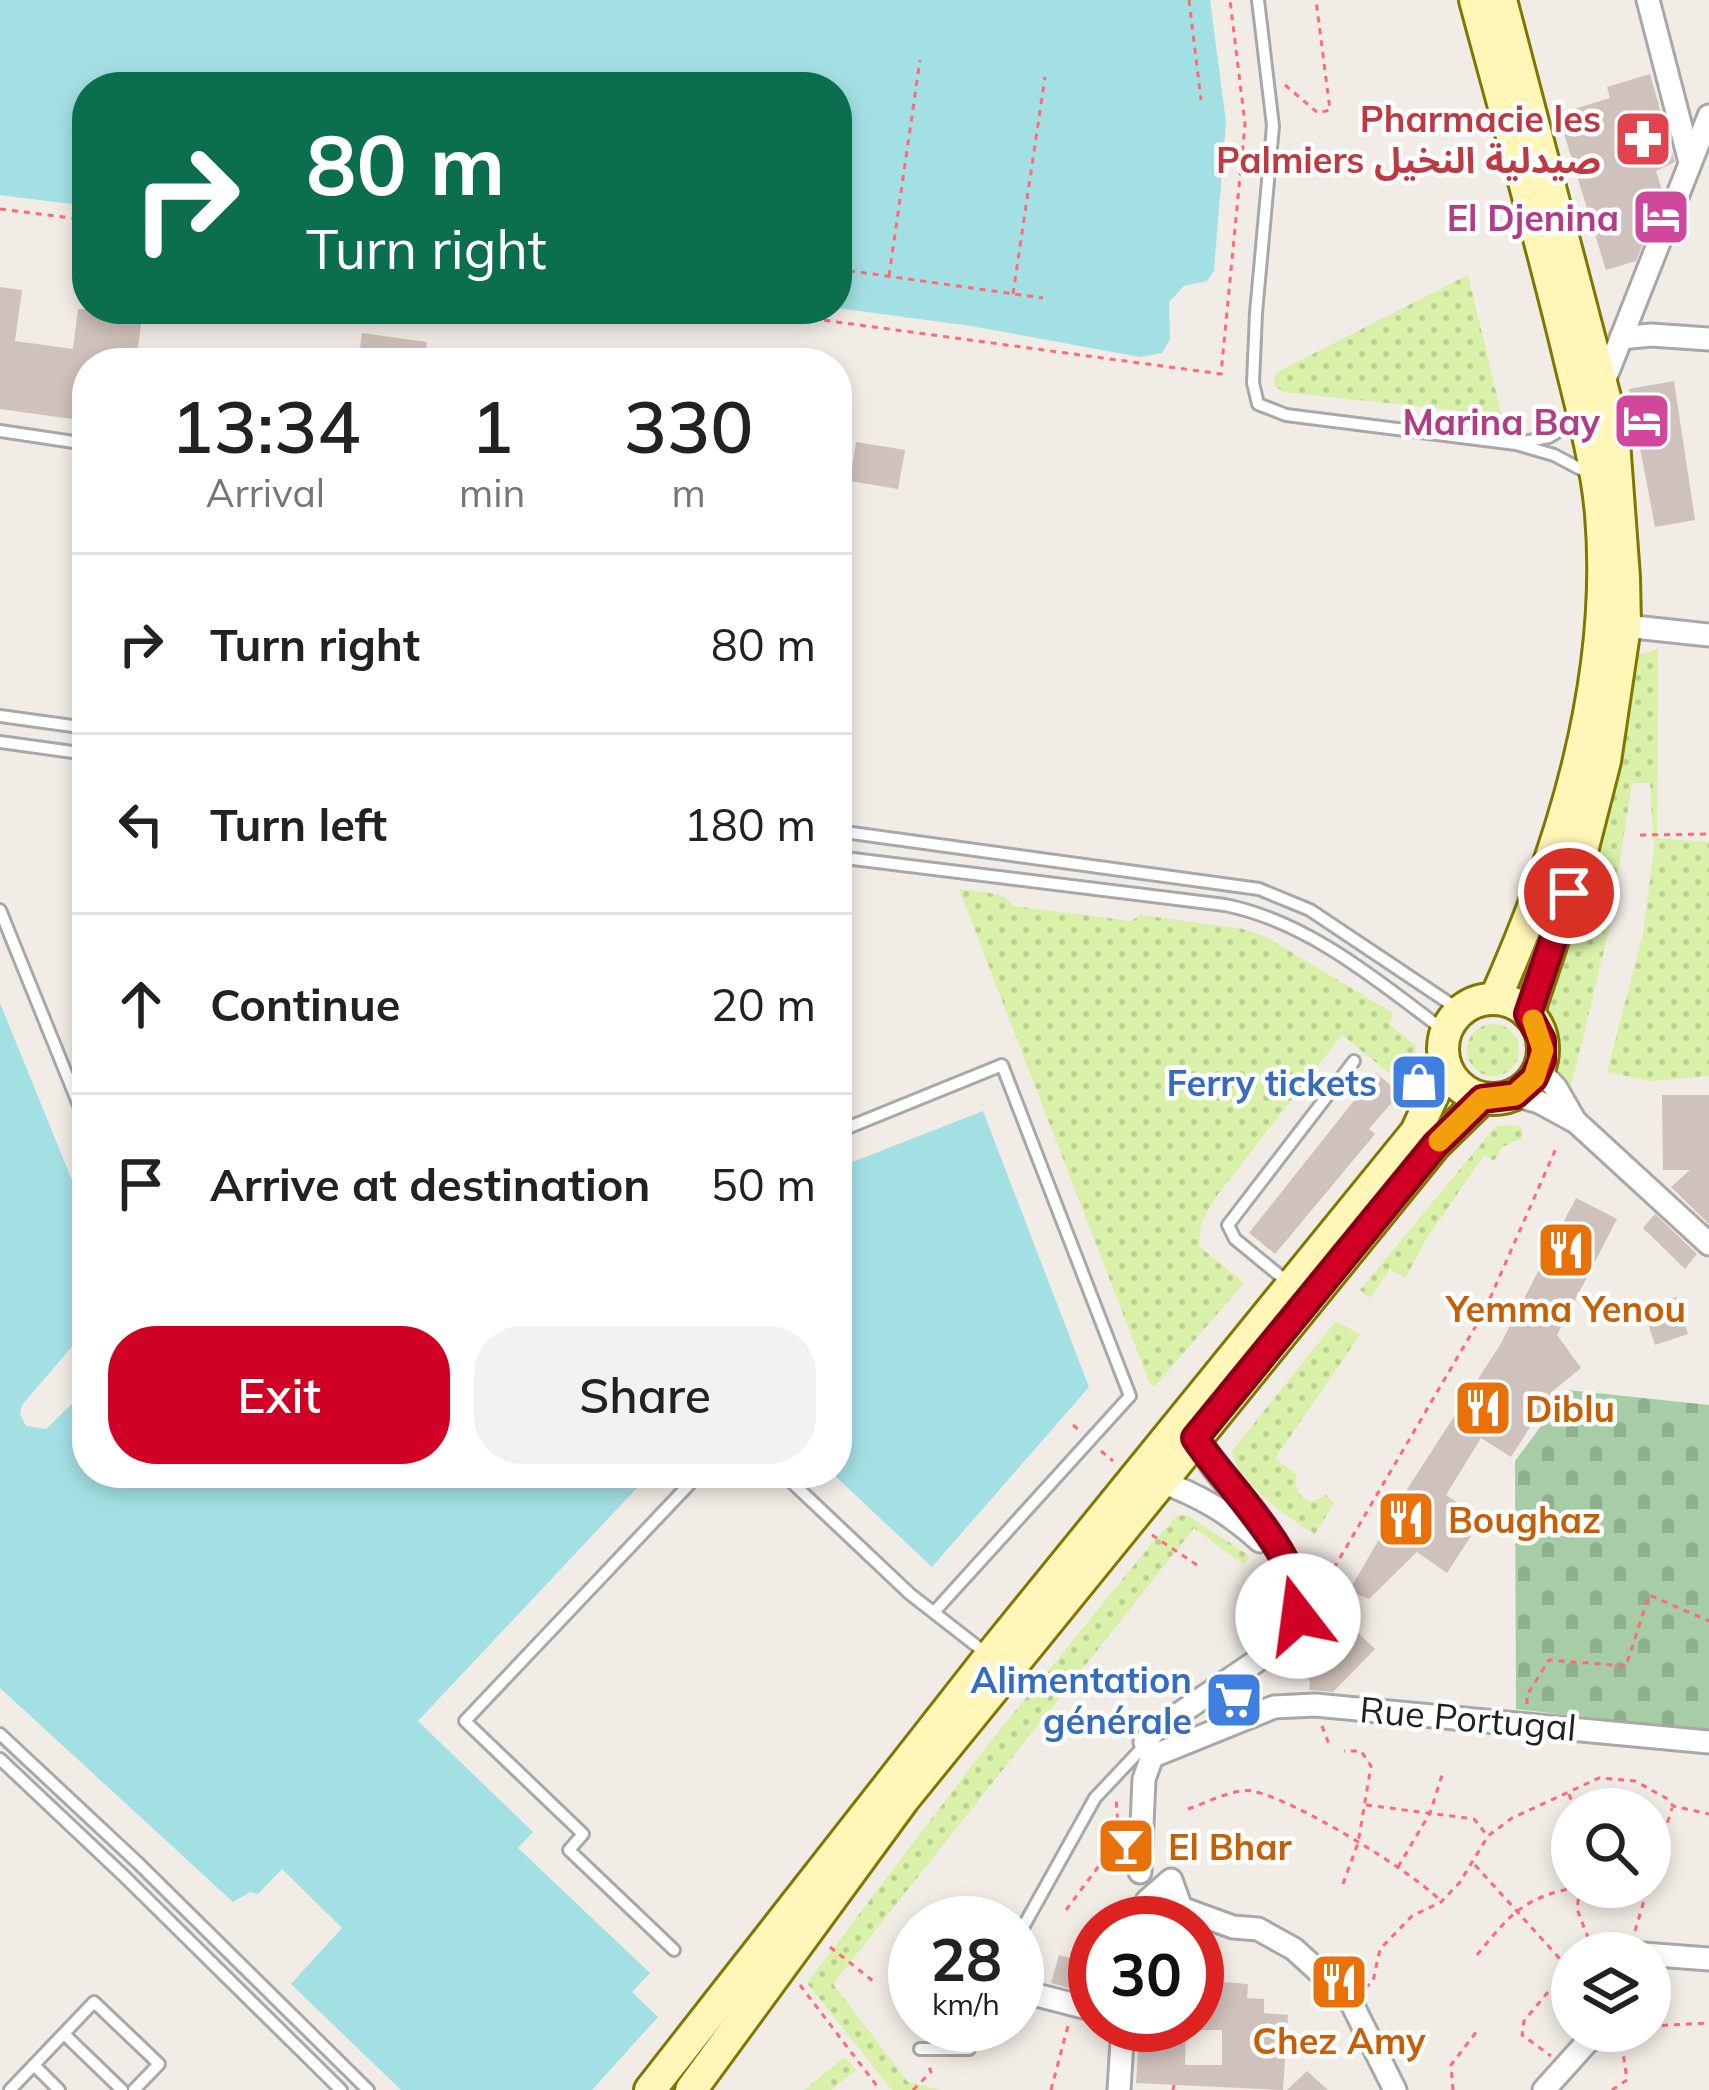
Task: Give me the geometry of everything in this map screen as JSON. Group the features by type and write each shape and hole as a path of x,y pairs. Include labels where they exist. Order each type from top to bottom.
{"main road":[{"path":"1475,0 1547,266 1601,516 1598,654 1589,715 1545,878 1495,999"},
{"path":"1502,0 1603,384 1617,456 1625,626 1605,761 1573,882 1528,1014"},
{"path":"1495,999 1528,1014 1542,1040 1539,1070 1515,1095 1482,1099 1456,1084 1443,1049 1454,1021 1477,1002 1495,999"},
{"path":"650,2090 990,1656 1416,1132 1446,1066"},
{"path":"691,2090 904,1799 1435,1145 1482,1099"}],"street":[{"path":"1648,0 1690,164"},
{"path":"1603,384 1709,116"},
{"path":"1621,338 1709,339"},
{"path":"1625,626 1709,635"},
{"path":"1539,1070 1575,1121 1709,1244"},
{"path":"1515,1095 1575,1121"},
{"path":"1195,1438 1278,1547 1279,1565"},
{"path":"1140,1872 1144,1779 1154,1731 1283,1643 1298,1616 1300,1600 1279,1565 1229,1514 1192,1492 1160,1481"},
{"name":"Rue Portugal","path":"1149,1750 1281,1705 1525,1722 1709,1742"},
{"path":"1153,1896 1171,1880 1177,1896"},
{"path":"1224,1924 1258,1929 1294,1949 1350,2000 1395,2090"},
{"path":"1671,1956 1709,1959"},
{"path":"1119,2090 1121,2052"},
{"path":"1544,2090 1578,2052"}],"lane":[{"path":"1258,0 1273,116 1256,314 1253,383 1258,404 1286,416 1516,444 1553,455 1596,478"},
{"path":"1516,444 1550,437 1583,416"},
{"path":"0,431 72,442"},
{"path":"0,716 72,726"},
{"path":"0,742 72,752"},
{"path":"852,833 1259,889 1310,910 1431,994 1454,1021"},
{"path":"852,859 1225,905 1265,914 1454,1021"},
{"path":"0,910 72,1088"},
{"path":"1293,1286 1235,1239 1228,1225 1354,1061"},
{"path":"852,1126 1002,1065 1130,1396 934,1611"},
{"path":"674,1950 568,1850 584,1834 465,1721 686,1488"},
{"path":"798,1488 910,1594 990,1656"},
{"path":"0,1734 368,2090"},
{"path":"1040,1896 1095,1798 1149,1750"},
{"path":"0,1760 125,1876 340,2090"},
{"path":"14,2089 94,2002 159,2064 134,2090"},
{"path":"64,2034 122,2090"},
{"path":"34,2065 59,2090"}],"path":[{"path":"1189,0 1201,100"},
{"path":"852,324 1221,374 1246,124 1230,0"},
{"path":"1285,85 1318,113 1330,110 1316,0"},
{"path":"889,276 920,60"},
{"path":"1013,294 1045,77"},
{"path":"0,208 72,218"},
{"path":"852,271 1043,298"},
{"path":"1640,835 1709,834"},
{"path":"1297,1591 1334,1568 1473,1332 1556,1146"},
{"path":"1150,1534 1196,1565"},
{"path":"1525,1722 1526,1695 1549,1660 1626,1666 1648,1595 1709,1621"},
{"path":"1343,1884 1358,1843 1371,1766 1361,1751 1344,1751"},
{"path":"1398,1868 1430,1813 1443,1772"},
{"path":"1066,1910 1119,1839 1114,1778"},
{"path":"1575,1788 1598,1778 1635,1781 1648,1788"},
{"path":"1188,1809 1248,1790 1358,1843 1442,1902"},
{"path":"1350,2000 1373,1981 1380,1949 1412,1916 1442,1902 1488,1836 1551,1799"},
{"path":"1364,1804 1474,1819 1488,1836"},
{"path":"1671,1804 1709,1814"},
{"path":"1671,1812 1673,1806"},
{"path":"1472,1862 1551,1947"},
{"path":"1477,1955 1517,1907 1551,1891"},
{"path":"828,1946 873,1981"},
{"path":"799,1984 880,2090"},
{"path":"1548,1992 1524,2021 1522,2036 1564,2065"},
{"path":"1671,2025 1709,2023"},
{"path":"1453,2090 1451,2065 1477,2031"},
{"path":"1051,2090 1068,2047"},
{"path":"914,2090 932,2072 922,2052"},
{"path":"1612,2090 1627,2080 1624,2052"}],"green space":[{"path":"1468,275 1503,421 1454,410 1283,392 1274,385 1275,374 1283,369"},
{"path":"1658,649 1657,838 1709,842 1709,1076 1652,1081 1607,1072 1643,934 1654,849 1650,783 1632,783 1610,926 1570,1090 1557,1069 1550,1040 1550,985 1611,802 1634,657"},
{"path":"959,889 1002,895 1014,906 1131,921 1141,915 1264,936 1393,1013 1389,1024 1415,1045 1417,1061 1404,1085 1342,1035 1218,1194 1201,1223 1199,1246 1244,1283 1155,1386 1150,1384"},
{"path":"1493,1024 1511,1032 1519,1050 1511,1068 1493,1076 1475,1068 1467,1050 1475,1032"},
{"path":"1496,1126 1523,1129 1522,1138 1502,1147 1494,1161 1484,1155 1405,1278 1390,1269 1370,1298 1360,1290"},
{"path":"1336,1321 1360,1335 1275,1458 1297,1475 1303,1498 1311,1502 1326,1495 1334,1503 1315,1534 1253,1486 1232,1451"},
{"path":"1568,1390 1709,1405 1709,1731 1516,1709 1515,1461"},
{"path":"1187,1515 1250,1556 1244,1565 1194,1528 903,1896 888,1896 888,1915 833,1984 908,2082 942,2090 892,2090 807,1983 986,1747 1177,1516"},
{"path":"845,2057 856,2070 831,2090 804,2090"}],"water":[{"path":"0,0 1210,0 1226,122 1214,271 1207,281 1184,286 1169,302 1170,339 1162,353 1140,357 852,310 852,72 72,72 72,204 0,195"},
{"path":"0,1003 72,1180 72,1347 22,1405 20,1414 26,1426 46,1429 72,1404 72,1488 637,1488 418,1721 533,1832 518,1848 650,1973 632,1992 658,2017 592,2090 401,2090 291,1984 342,1928 282,1869 258,1894 250,1892 233,1902 0,1688"},
{"path":"983,1111 1089,1387 932,1567 848,1488 852,1488 852,1162"}],"building":[{"path":"1650,74 1675,162 1656,171 1662,190 1633,198 1645,238 1636,261 1606,270 1558,114 1610,98 1607,87"},
{"path":"0,287 22,290 15,341 72,349 72,419 0,409"},
{"path":"76,324 141,324 138,348 73,348"},
{"path":"362,333 427,342 426,348 360,348"},
{"path":"1674,381 1695,520 1655,527 1629,389"},
{"path":"856,442 905,450 898,489 852,481"},
{"path":"1376,1073 1400,1093 1369,1129 1375,1134 1275,1254 1249,1233"},
{"path":"1662,1095 1709,1095 1709,1224 1671,1187 1690,1170 1663,1170"},
{"path":"1576,1198 1617,1219 1557,1335 1581,1368 1553,1391 1511,1457 1481,1438 1446,1495 1482,1519 1447,1573 1417,1552 1369,1599 1349,1591 1379,1533 1500,1345"},
{"path":"1655,1214 1697,1254 1685,1269 1643,1228"},
{"path":"1677,1297 1688,1334 1655,1345 1643,1308"},
{"path":"1352,1627 1375,1649 1333,1692 1309,1690 1310,1681 1304,1675"},
{"path":"1059,1955 1068,1958 1068,1988 1051,1983"},
{"path":"1224,1982 1248,1984 1247,1998 1264,1999 1264,2013 1288,2015 1283,2090 1136,2083 1138,2052 1185,2052 1185,2065 1222,2065"},
{"path":"1307,2071 1328,2090 1287,2090"}],"slow traffic":[{"path":"1439,1141 1482,1099 1504,1099 1529,1085 1543,1050 1533,1020"}],"place":[{"name":"Pharmacie les Palmiers صيدلية النخيل","path":"1643,139"},
{"name":"El Djenina","path":"1661,217"},
{"name":"Marina Bay","path":"1642,421"},
{"name":"Ferry tickets","path":"1419,1082"},
{"name":"Yemma Yenou","path":"1566,1250"},
{"name":"Diblu","path":"1483,1408"},
{"name":"Boughaz","path":"1406,1519"},
{"name":"Alimentation générale","path":"1234,1700"},
{"name":"El Bhar","path":"1126,1846"},
{"name":"Chez Amy","path":"1339,1982"}],"route":[{"path":"1298,1616 1300,1600 1278,1547 1195,1438 1435,1145 1482,1099 1515,1095 1534,1078 1543,1050 1539,1031 1528,1014 1569,893"}]}
